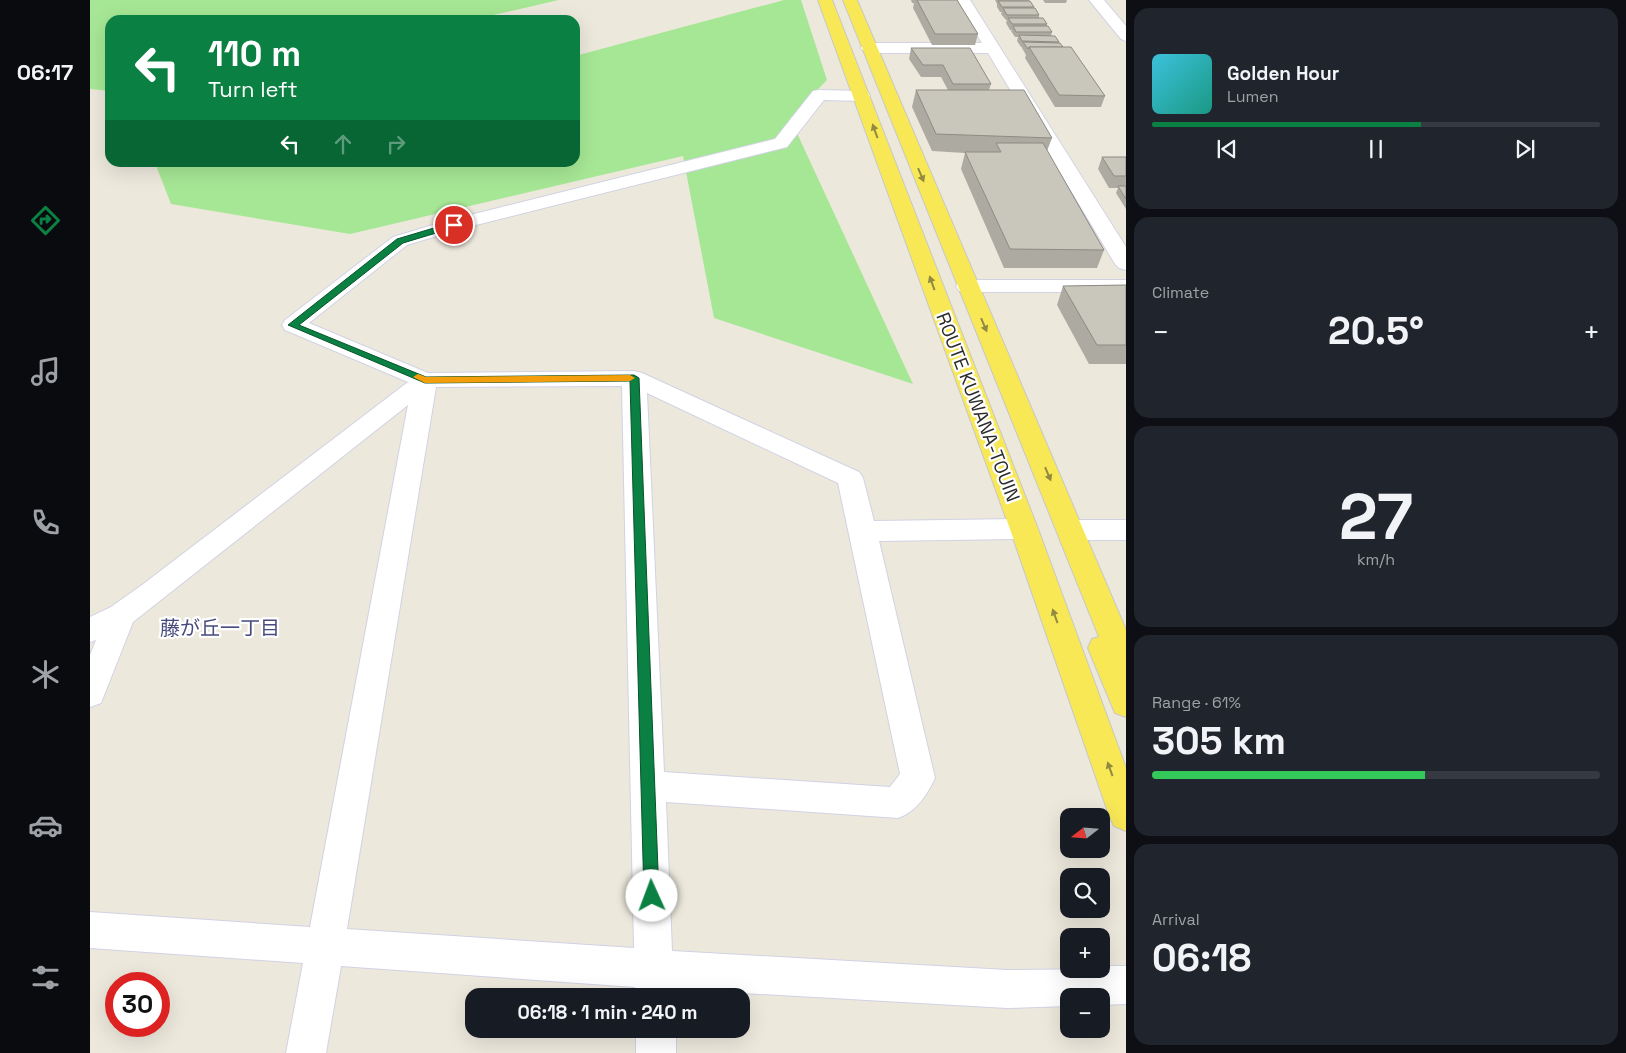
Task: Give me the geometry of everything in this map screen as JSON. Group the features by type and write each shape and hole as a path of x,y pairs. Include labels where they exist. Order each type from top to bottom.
{"main road":[{"name":"ROUTE KUWANA-TOUIN","path":"825,0 1024,529 1126,815"},
{"name":"ROUTE KUWANA-TOUIN","path":"850,0 868,48 1071,530 1126,666"},
{"path":"1071,530 1074,573 1126,704"}],"street":[{"path":"963,0 1126,264"},
{"path":"1096,0 1126,36"},
{"path":"868,48 993,48"},
{"path":"647,786 898,803 918,778 850,478 634,378 425,380 293,325 400,241 463,222 781,143 819,95 862,96"},
{"path":"967,286 1126,286"},
{"path":"634,378 655,983"},
{"path":"90,630 121,615 425,380"},
{"path":"306,1053 425,380"},
{"path":"863,531 1024,529"},
{"path":"1071,530 1126,530"},
{"path":"90,694 121,615"},
{"path":"90,930 326,946 655,983 1007,989 1126,985"},
{"path":"656,1038 656,1053"}],"green space":[{"path":"90,0 559,0 494,15 105,15 105,90 90,89"},
{"path":"784,0 801,0 827,80 790,118 913,384 714,318 683,156 350,234 171,204 157,167 580,167 580,55"}],"building":[{"path":"917,0 957,0 978,34 935,34"},
{"path":"998,1 1030,1 1034,7 1002,7"},
{"path":"1003,8 1035,8 1039,15 1007,15"},
{"path":"1008,18 1043,18 1047,24 1012,24"},
{"path":"1013,26 1048,26 1052,32 1016,32"},
{"path":"1019,35 1055,36 1059,42 1022,41"},
{"path":"1023,42 1060,43 1063,47 1029,47 1028,49"},
{"path":"1029,47 1071,47 1105,96 1059,95"},
{"path":"911,48 970,48 991,84 953,84 943,65 923,65"},
{"path":"916,90 1024,90 1052,138 936,134"},
{"path":"996,143 1043,143 1104,250 1010,249 965,152 1001,152"},
{"path":"1102,157 1126,157 1126,176 1114,176"},
{"path":"1118,186 1126,186 1126,199"},
{"path":"1126,285 1126,345 1097,345 1063,286"}],"slow traffic":[{"path":"418,377 425,380 630,378"}],"district":[{"name":"藤が丘一丁目","path":"220,628"}],"route":[{"path":"454,225 400,241 293,325 425,380 634,378 652,896"}]}
